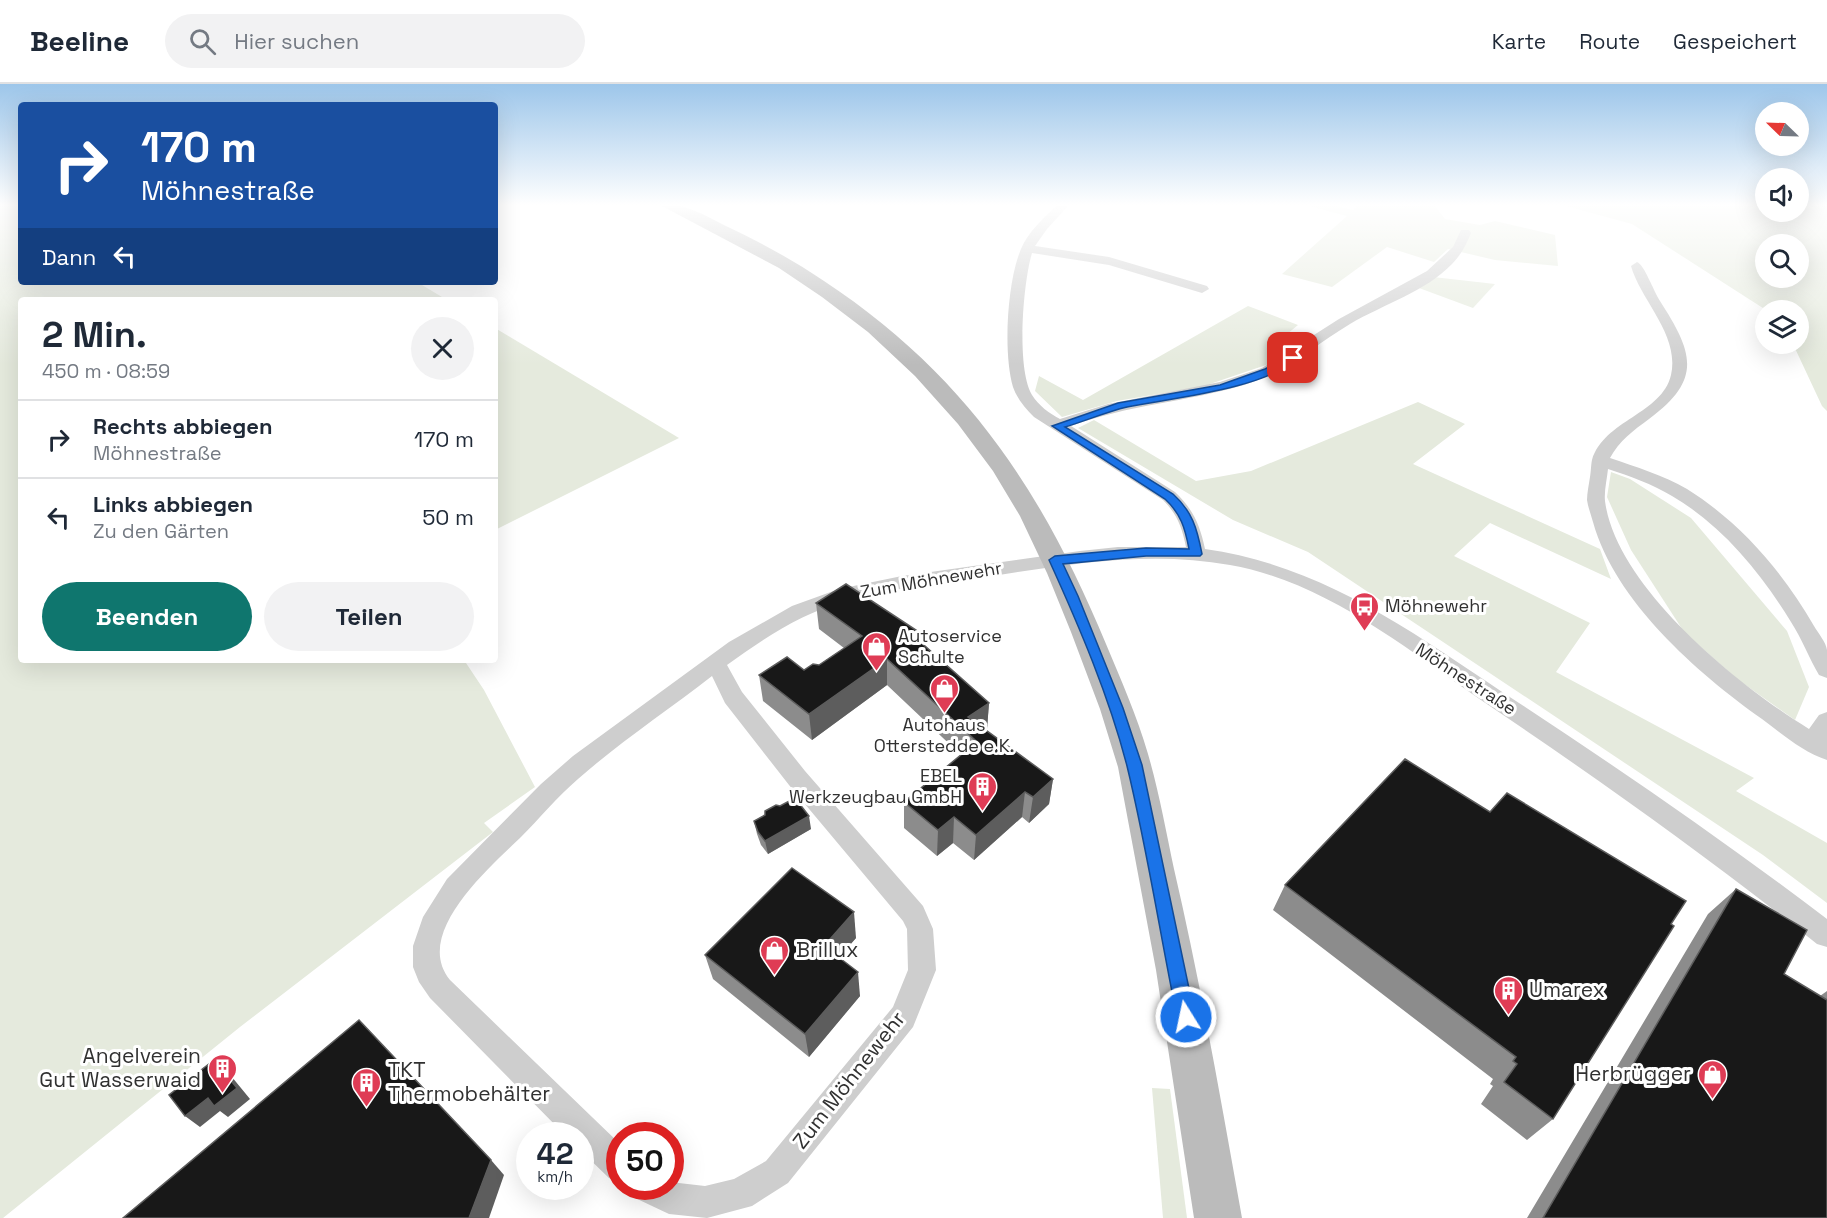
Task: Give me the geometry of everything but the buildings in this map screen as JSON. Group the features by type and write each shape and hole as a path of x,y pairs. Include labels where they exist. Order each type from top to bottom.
{"main road":[{"path":"776,259 850,308 911,360 953,405 996,457 1021,495 1072,596 1112,698 1134,765 1182,995 1218,1218"}],"street":[{"path":"1024,259 1020,274 1017,309 1018,376 1028,401 1040,414 1057,426 1169,496 1181,508 1191,526 1196,554"},
{"path":"1098,259 1138,270 1178,285 1202,289"},
{"path":"1057,426 1122,405 1222,387 1281,366 1343,322 1410,287 1449,259"},
{"path":"1637,266 1640,278 1674,336 1679,375 1671,392 1613,439 1600,460 1596,479 1597,501 1605,530 1628,577 1645,601 1706,664 1741,694 1819,746 1827,721"},
{"path":"1600,460 1649,478 1686,496 1726,527 1773,581 1809,636 1827,670"},
{"name":"Möhnestraße","path":"1055,560 1146,552 1196,554 1268,568 1349,604 1582,756 1689,831 1827,935"},
{"name":"Zum Möhnewehr","path":"606,1153 440,989 428,971 427,940 433,918 465,877 566,775 756,634 792,615 834,598 897,582 1055,560"},
{"name":"Zum Möhnewehr","path":"684,1200 705,1202 740,1194 777,1172 903,1017 922,970 920,929 914,914 733,697 716,663"}],"shaded area":[{"path":"0,259 18,259 18,285 422,285 442,297 18,297 18,663 466,663 484,690 535,787 484,823 493,832 240,1027 3,1218 0,1218"},
{"path":"1299,259 1371,259 1332,287 1282,274"},
{"path":"1490,259 1557,259 1558,266"},
{"path":"1686,259 1755,259 1755,288 1809,288 1809,259 1827,259 1827,411 1822,406 1798,354 1809,354 1809,300 1755,300 1755,303"},
{"path":"1433,277 1495,284 1473,308 1419,288"},
{"path":"1248,306 1298,325 1275,344 1294,351 1272,363 1204,386 1117,401 1062,417 1035,391 1039,376 1083,400"},
{"path":"498,330 679,438 498,528"},
{"path":"1418,402 1465,424 1413,464 1600,549 1611,579 1490,523 1454,556 1590,623 1556,672 1754,778 1736,791 1827,843 1827,903 1763,855 1308,552 1233,520 1078,428 1094,420 1196,481 1251,471"},
{"path":"1611,472 1630,479 1691,518 1787,631 1809,687 1795,720 1737,679 1684,632 1631,550 1607,497"},
{"path":"1152,1088 1170,1089 1187,1218 1163,1218"}],"place":[{"name":"Möhnewehr","path":"1364,632"},
{"name":"Autoservice Schulte","path":"877,672"},
{"name":"Autohaus Otterstedde e.K.","path":"944,714"},
{"name":"EBEL Werkzeugbau GmbH","path":"983,812"},
{"name":"Brillux","path":"775,976"},
{"name":"Umarex","path":"1508,1016"},
{"name":"Angelverein Gut Wasserwaid","path":"222,1094"},
{"name":"Herbrügger","path":"1712,1100"},
{"name":"TKT Thermobehälter","path":"367,1108"}],"route":[{"path":"1186,1017 1134,765 1116,708 1072,596 1055,560 1146,552 1196,554 1191,526 1181,508 1169,496 1057,426 1122,405 1222,387 1269,371 1293,358"}]}
